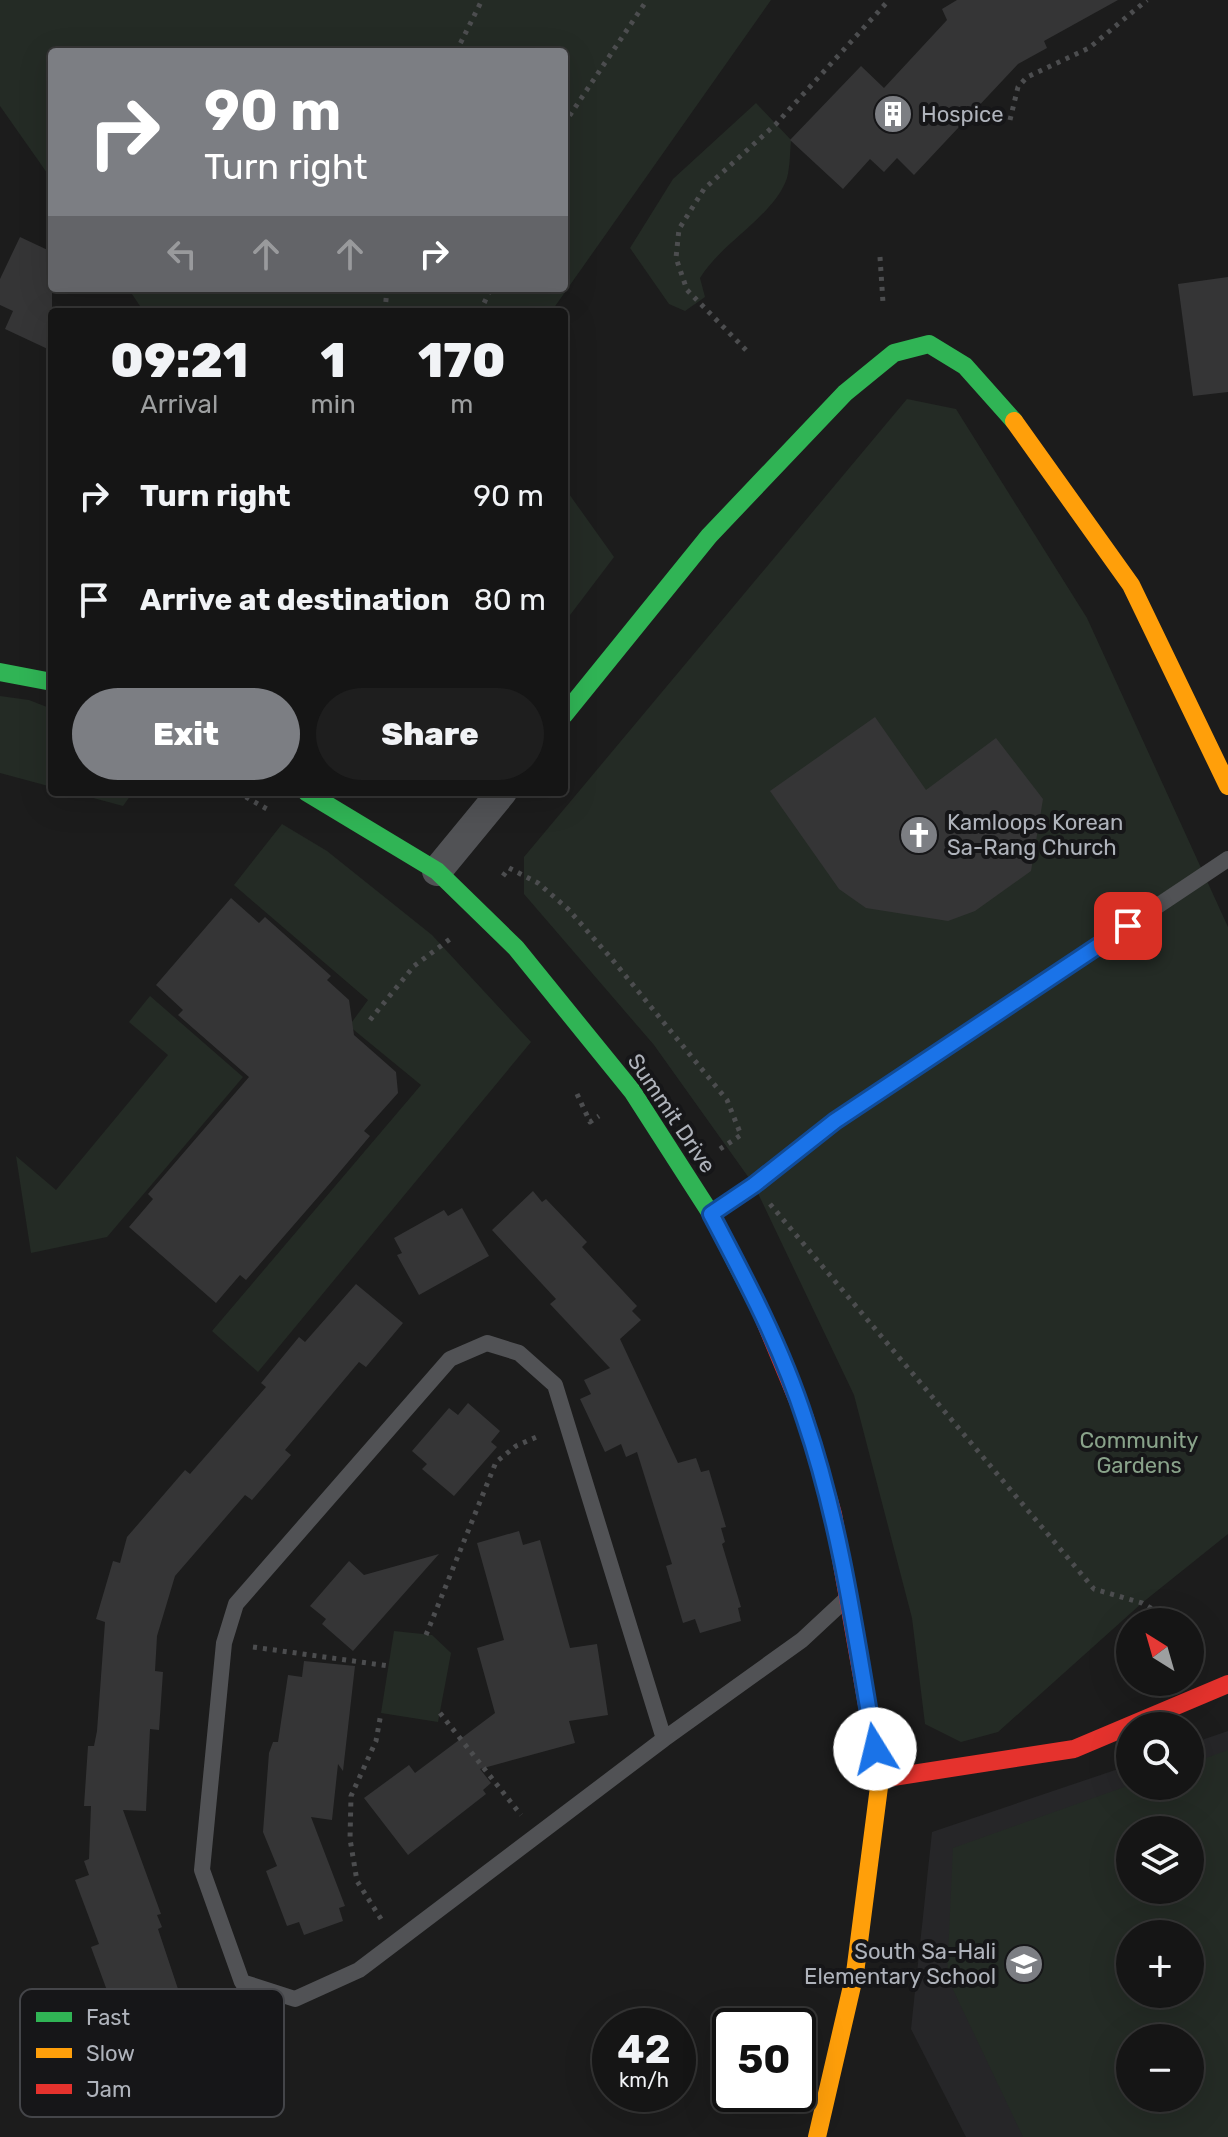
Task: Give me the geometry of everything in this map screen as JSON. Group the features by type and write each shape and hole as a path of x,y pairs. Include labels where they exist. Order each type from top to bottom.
{"main road":[{"path":"568,710 709,536 845,393 894,353 929,344 965,366 1001,402 1131,585 1228,786"},
{"path":"0,672 48,681"},
{"name":"Summit Drive","path":"313,796 437,871 516,948 632,1091 711,1214 754,1296 805,1418 833,1514 880,1779 855,1973 817,2137"},
{"path":"880,1779 1074,1749 1228,1684"}],"street":[{"path":"437,871 499,796"}],"lane":[{"path":"711,1214 754,1185 835,1121 1228,859"},
{"path":"264,1989 242,1982 202,1870 224,1643 236,1604 450,1359 487,1343 519,1353 555,1385 664,1739"},
{"path":"284,1995 295,1999 359,1970 664,1739 802,1640 849,1596"}],"path":[{"path":"458,48 482,0"},
{"path":"568,118 647,0"},
{"path":"746,350 687,290 676,258 679,229 704,189 776,124 889,0"},
{"path":"1010,120 1018,87 1027,77 1089,48 1147,0"},
{"path":"880,257 883,303"},
{"path":"509,868 538,883 568,909 727,1100 741,1135 685,1173"},
{"path":"370,1020 414,966 450,939"},
{"path":"754,1185 1094,1589 1151,1608"},
{"path":"426,1635 496,1462 516,1446 568,1424"},
{"path":"224,1643 389,1666"},
{"path":"381,1713 376,1741 351,1796 350,1839 357,1881 395,1942"},
{"path":"440,1713 537,1835"}],"shaded area":[{"name":"South Sa-Hali Elementary School","path":"1228,1731 1228,2137 966,2137 911,2029 932,1832 1116,1770 1116,1800 1204,1800 1204,1739"}],"green space":[{"path":"0,0 771,0 568,288 568,48 48,48 48,174 0,106"},
{"path":"756,103 791,140 787,178 771,205 700,278 705,297 685,311 669,304 630,248 673,179"},
{"path":"131,292 565,292 554,308 141,308"},
{"name":"Community Gardens","path":"907,399 956,409 1087,618 1228,927 1228,1534 1136,1608 1116,1608 1116,1626 998,1732 961,1742 925,1724 912,1618 854,1395 754,1185 654,1045 524,894 524,857"},
{"path":"568,493 614,557 568,618"},
{"path":"0,696 29,700 48,707 48,786 0,773"},
{"path":"86,796 130,796 123,806"},
{"path":"282,824 327,851 432,935 531,1042 258,1372 212,1331 421,1085 349,1026 368,1000 234,885"},
{"path":"150,996 243,1077 107,1237 31,1253 16,1156 56,1190 168,1055 129,1022"},
{"path":"394,1631 432,1635 451,1653 438,1722 381,1713"},
{"name":"South Sa-Hali Elementary School","path":"1228,1750 1228,2137 1023,2137 947,1977 953,1848 1116,1790 1116,1800 1204,1800 1204,1759"}],"building":[{"name":"Hospice","path":"957,0 1118,0 1044,41 1047,48 1018,64 914,175 897,158 884,172 870,159 843,189 790,140 861,66 884,88 947,20 942,9"},
{"path":"20,237 48,250 48,292 52,292 52,308 48,308 48,349 5,329 13,311 0,305 0,279"},
{"path":"1228,277 1228,392 1193,396 1178,284"},
{"name":"Kamloops Korean Sa-Rang Church","path":"875,717 926,790 996,738 1043,799 1031,871 975,911 948,921 866,908 839,889 770,791"},
{"path":"231,898 259,923 265,917 331,976 327,980 349,1000 354,1035 396,1072 398,1093 364,1131 370,1136 332,1181 246,1280 240,1275 216,1303 129,1227 153,1199 148,1194 249,1077 178,1015 183,1010 156,985"},
{"path":"533,1191 542,1202 546,1199 587,1242 582,1247 637,1306 632,1311 641,1320 620,1339 678,1463 696,1458 701,1472 709,1470 726,1527 721,1528 725,1542 722,1544 741,1607 738,1608 741,1621 700,1633 695,1619 683,1623 666,1566 672,1564 637,1452 626,1457 621,1444 605,1452 580,1399 591,1394 584,1380 610,1368 550,1304 556,1299 492,1230"},
{"path":"462,1208 489,1256 419,1295 397,1255 402,1253 394,1238 444,1210 448,1216"},
{"path":"356,1284 403,1323 366,1367 359,1362 285,1450 291,1455 252,1500 245,1495 175,1576 157,1636 155,1671 163,1672 159,1730 150,1729 146,1811 123,1810 161,1914 157,1915 162,1927 158,1929 178,1989 106,1989 91,1947 99,1944 75,1880 89,1875 84,1861 89,1859 91,1806 84,1806 88,1746 94,1746 97,1731 105,1622 96,1619 113,1561 120,1563 127,1537 185,1470 190,1474 266,1387 261,1383 299,1337 305,1342"},
{"path":"468,1403 500,1431 491,1442 497,1447 454,1496 422,1469 427,1464 412,1451 449,1408 458,1415"},
{"path":"519,1531 523,1545 540,1540 570,1648 597,1644 608,1715 569,1721 575,1743 480,1769 491,1783 483,1790 486,1794 408,1855 364,1798 409,1765 415,1773 495,1713 477,1648 504,1640 477,1543"},
{"path":"439,1554 353,1651 322,1624 326,1619 310,1606 349,1561 364,1575"},
{"path":"304,1661 355,1666 343,1771 338,1764 332,1820 311,1817 345,1906 339,1908 343,1921 304,1935 299,1922 287,1926 266,1871 277,1866 263,1832 269,1753 273,1742 278,1742 288,1675 302,1677"}],"traffic: fast":[{"path":"568,710 709,536 845,393 894,353 929,344 965,366 1014,421"},
{"path":"0,672 48,681"},
{"path":"313,796 437,871 516,948 632,1091 711,1214 761,1312"}],"traffic: slow":[{"path":"1014,421 1131,585 1228,786"},
{"path":"817,2137 855,1973 880,1779 878,1767"}],"traffic: jam":[{"path":"761,1312 805,1418 833,1514 878,1767"},
{"path":"880,1779 1074,1749 1228,1684"}],"place":[{"name":"Hospice","path":"893,114"},
{"name":"Kamloops Korean Sa-Rang Church","path":"919,835"},
{"name":"South Sa-Hali Elementary School","path":"1024,1964"}],"route":[{"path":"875,1749 833,1514 805,1418 754,1296 711,1214 754,1185 835,1121 1128,926"}]}
